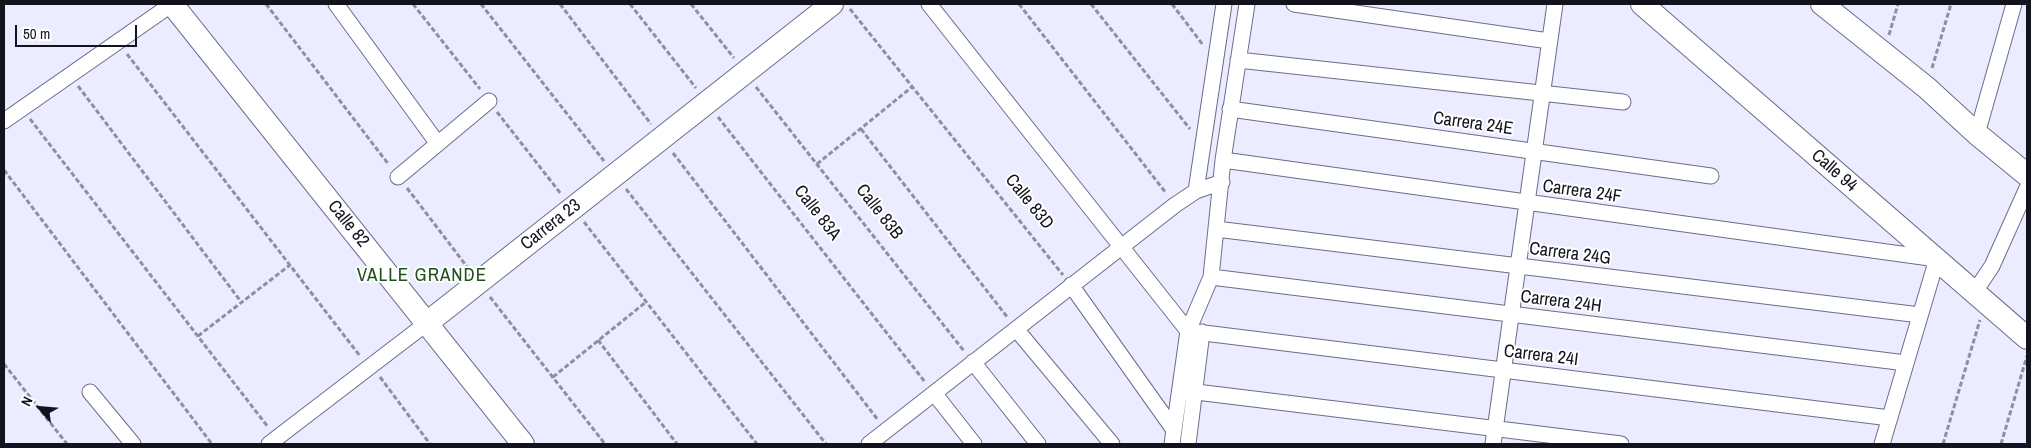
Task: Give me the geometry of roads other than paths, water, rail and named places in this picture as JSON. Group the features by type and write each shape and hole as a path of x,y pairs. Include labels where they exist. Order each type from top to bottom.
{"street":[{"path":"4,120 172,4"},
{"name":"Calle 82","path":"172,4 523,444"},
{"path":"336,4 438,144"},
{"name":"Carrera 23","path":"269,444 832,4"},
{"path":"929,4 1121,246 1195,332"},
{"path":"1196,191 1224,4"},
{"path":"1188,444 1187,391 1195,332 1211,277 1223,160 1247,4"},
{"path":"1294,4 1549,41"},
{"path":"1494,437 1555,4"},
{"name":"Calle 94","path":"1642,4 2027,338"},
{"path":"1822,4 1927,88 1977,134 2027,176"},
{"path":"1977,134 2014,4"},
{"path":"1238,60 1623,102"},
{"path":"398,177 489,101"},
{"name":"Carrera 24E","path":"1230,109 1711,176"},
{"name":"Carrera 24F","path":"1223,160 1936,259"},
{"path":"869,444 1175,205 1196,191 1222,182"},
{"path":"1980,298 1992,266 2027,188"},
{"name":"Carrera 24G","path":"1216,230 1920,315"},
{"path":"1882,444 1936,259"},
{"name":"Carrera 24H","path":"1211,277 1906,363"},
{"path":"1071,285 1173,437"},
{"path":"1016,328 1112,444"},
{"name":"Carrera 24I","path":"1195,332 1890,418"},
{"path":"974,362 1038,444"},
{"path":"1173,437 1187,391"},
{"path":"1187,391 1494,437 1622,444"},
{"path":"90,392 133,444"},
{"path":"934,393 974,444"}],"district":[{"name":"VALLE GRANDE","path":"422,276"}]}
